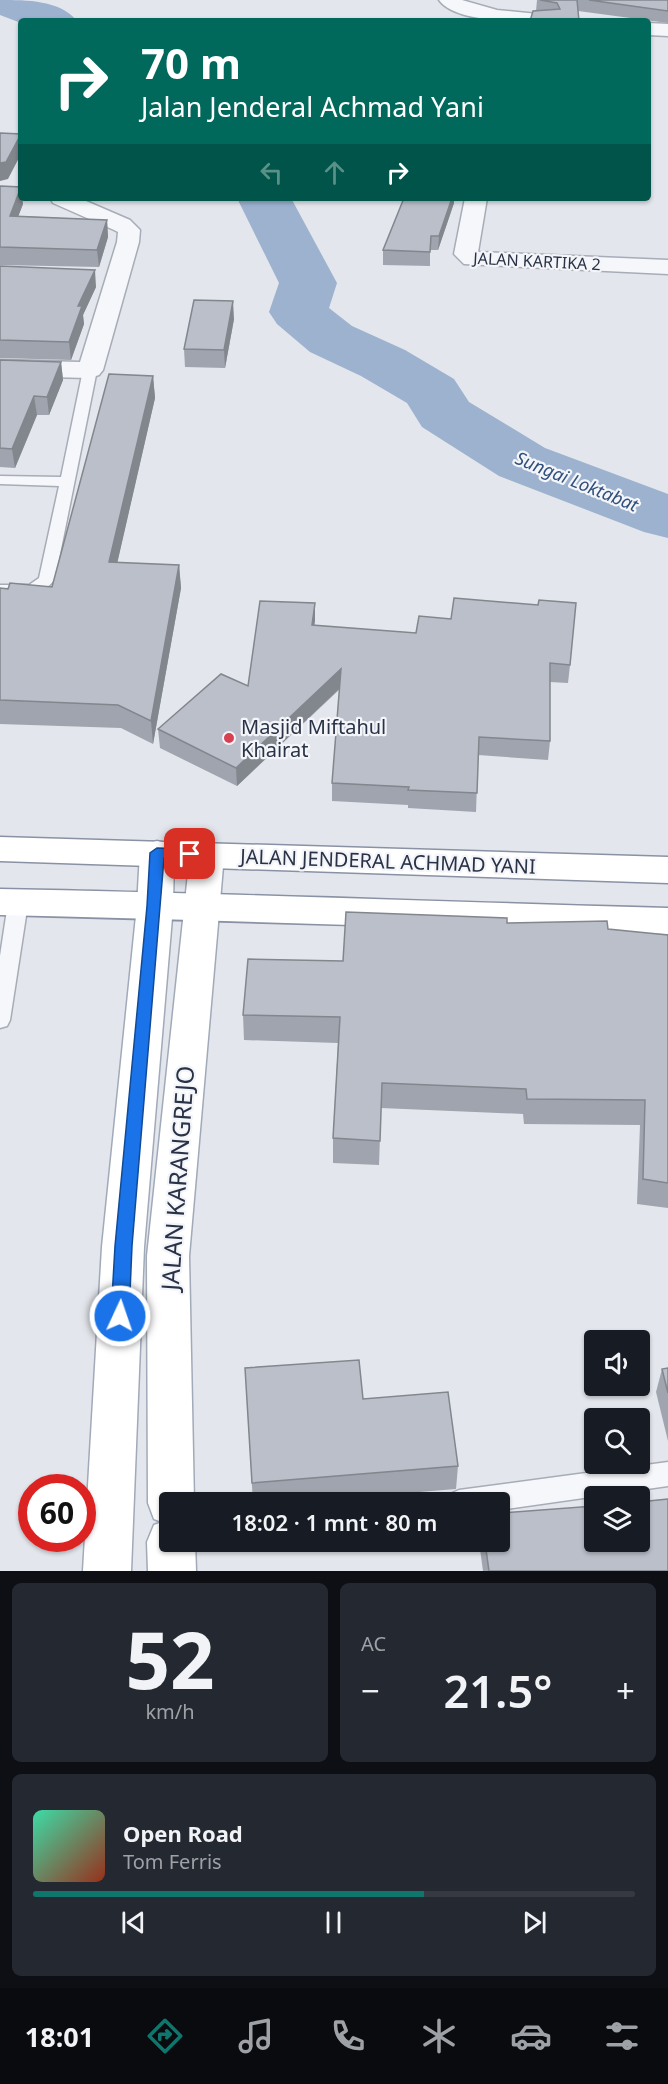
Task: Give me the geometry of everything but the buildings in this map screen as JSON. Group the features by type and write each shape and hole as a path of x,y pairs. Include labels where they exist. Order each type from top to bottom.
{"main road":[{"name":"JALAN JENDERAL ACHMAD YANI","path":"0,849 668,870"},
{"path":"107,1571 123,1246 155,906 157,853"},
{"name":"JALAN KARANGREJO","path":"172,1492 168,1256 207,855"},
{"path":"9,903 668,921"}],"street":[{"path":"448,0 466,8 505,18"},
{"path":"651,29 668,30"},
{"path":"0,369 90,370 104,277 128,242 129,230 68,201"},
{"name":"JALAN KARTIKA 2","path":"475,201 465,254 472,259 668,267"}],"lane":[{"path":"0,590 34,589 43,585 47,579 90,370"},
{"path":"0,480 66,482"},
{"path":"0,1020 9,903"},
{"path":"510,1496 668,1474"}],"waterway":[{"name":"Sungai Loktabat","path":"3,0 47,18"},
{"name":"Sungai Loktabat","path":"266,201 308,283 298,312 331,339 383,363 432,392 444,414 522,462 668,517"}],"place":[{"name":"Masjid Miftahul Khairat","path":"229,738"}],"route":[{"path":"120,1316 123,1246 155,906 157,853 190,854"}]}
